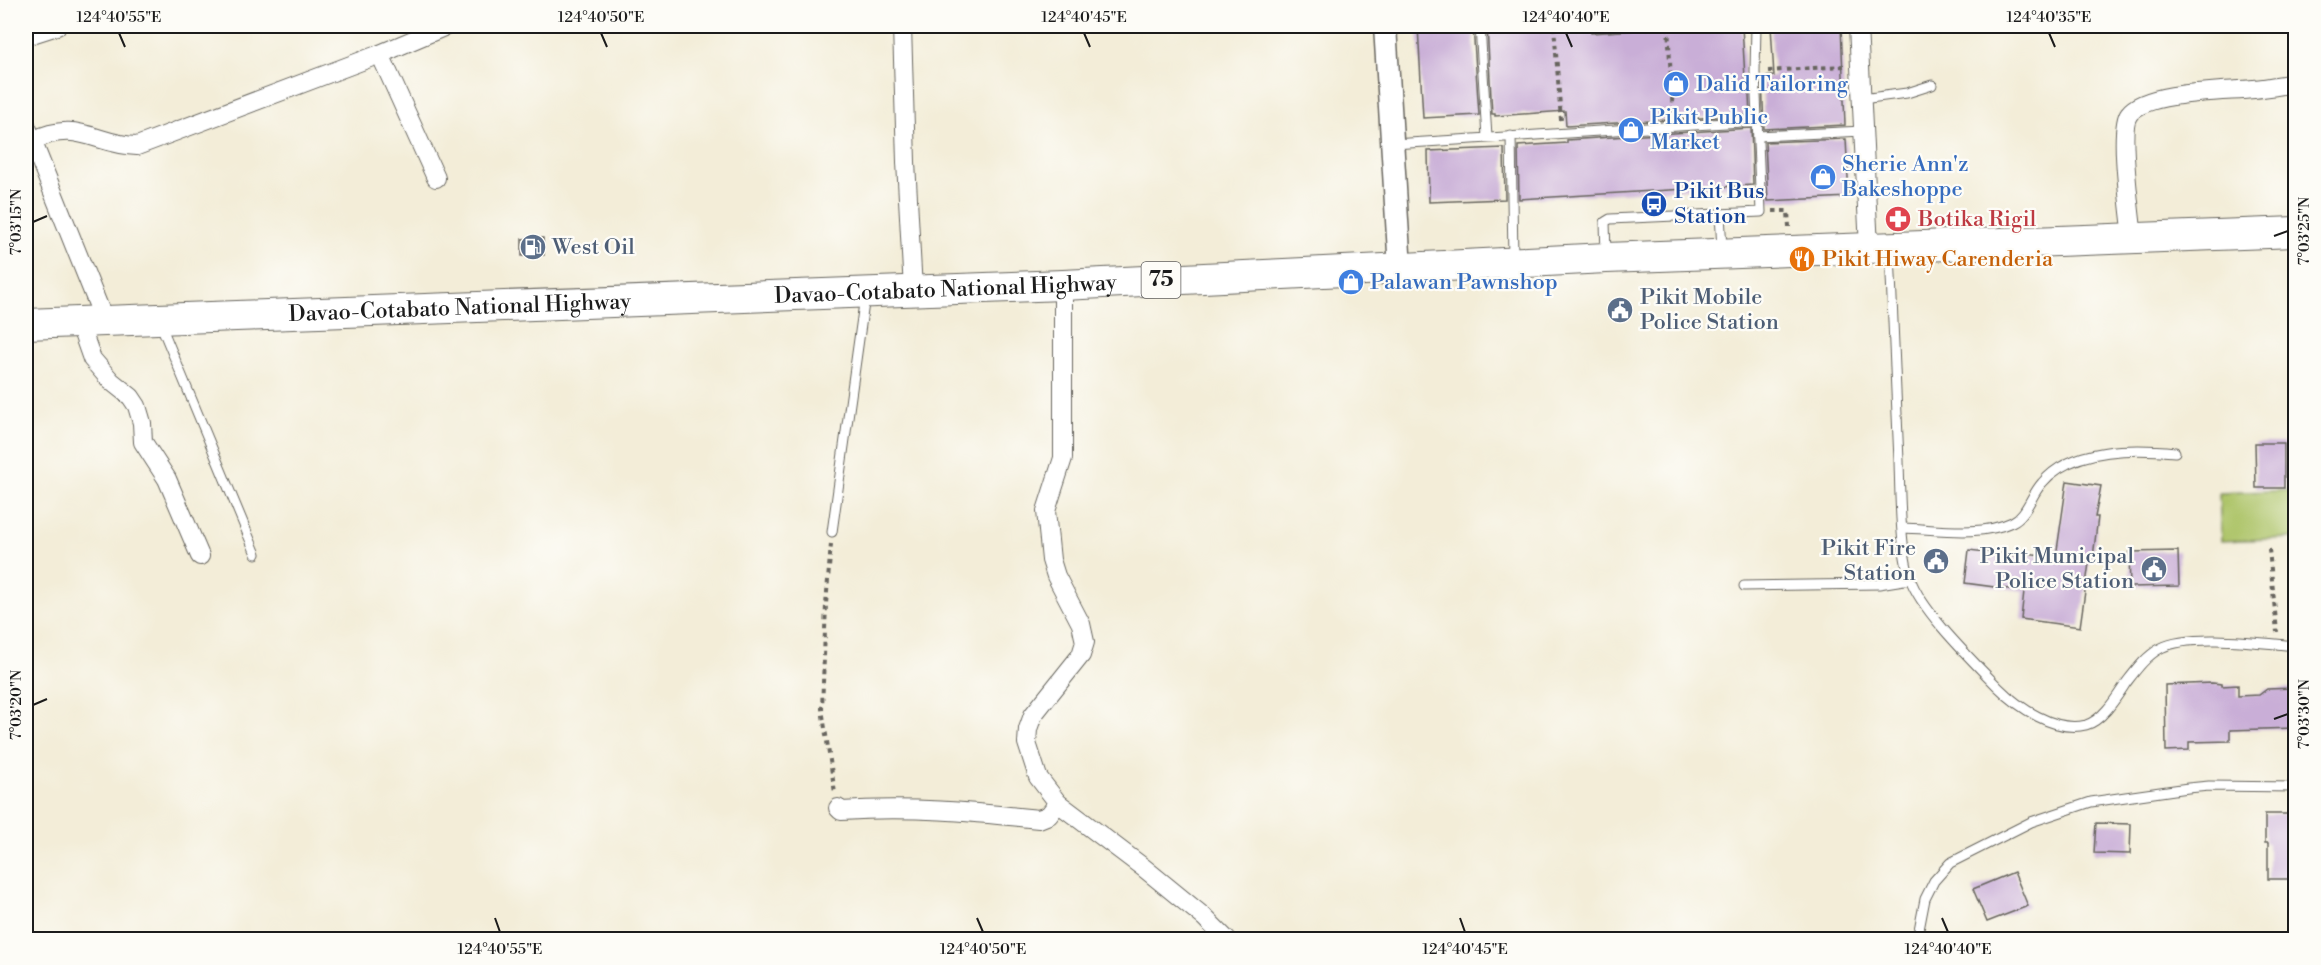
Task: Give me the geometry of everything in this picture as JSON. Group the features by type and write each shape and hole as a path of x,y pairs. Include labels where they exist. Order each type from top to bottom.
{"highway":[{"name":"Davao-Cotabato National Highway","path":"26,324 1063,285 1606,258 2295,232"}],"street":[{"path":"26,36 57,26"},
{"path":"200,556 167,479 142,442 142,423 137,406 131,397 111,381 92,359 92,322 29,133 45,135 64,131 79,132 122,146 137,146 380,54 446,26"},
{"path":"902,26 913,290"},
{"path":"1385,26 1400,268"},
{"path":"1858,26 1863,131 1880,247"},
{"path":"380,54 436,178"},
{"path":"2133,238 2125,149 2125,127 2129,114 2145,103 2173,96 2295,83"},
{"path":"1063,285 1063,458 1046,511 1054,568 1082,624 1085,642 1082,655 1033,715 1028,729 1027,743 1038,777 1058,803 1144,868 1227,939"},
{"path":"838,808 842,811 882,808 952,810 1039,819 1049,815 1058,803"}],"lane":[{"path":"1480,26 1486,137"},
{"path":"1606,258 1605,222 1610,219 1761,212 1755,72 1756,26"},
{"path":"1862,99 1906,93 1932,85"},
{"path":"1393,144 1757,121"},
{"path":"1758,136 1863,131"},
{"path":"1511,136 1514,262"},
{"path":"1720,214 1723,254"},
{"path":"1880,247 1906,563 1910,579 1922,601 1971,659 2013,702 2037,717 2070,725 2086,725 2100,717 2138,666 2161,648 2177,642 2194,640 2295,646"},
{"path":"832,532 865,291"},
{"path":"158,318 256,554"},
{"path":"1903,528 1971,530 2002,525 2020,517 2042,482 2050,474 2068,464 2109,451 2140,449 2175,452"},
{"path":"1744,586 1879,584 1910,579"},
{"path":"1917,939 1925,899 1934,881 1950,863 2031,822 2091,802 2188,788 2209,786 2295,787"}],"path":[{"path":"1554,26 1561,133"},
{"path":"1668,26 1674,127"},
{"path":"1755,72 1860,65"},
{"path":"832,532 826,604 822,709 829,765 838,808"},
{"path":"2269,549 2279,645"}],"green space":[{"path":"2295,490 2295,538 2221,541 2219,493"}],"building":[{"path":"1418,26 1473,26 1479,115 1423,118"},
{"path":"1487,26 1590,26 1591,33 1700,26 1742,26 1750,115 1566,126 1565,111 1495,116 1492,114"},
{"path":"1771,26 1841,26 1845,125 1764,129 1762,77 1774,76"},
{"path":"1751,128 1753,185 1519,199 1518,146 1567,143 1567,140"},
{"path":"1846,139 1849,197 1768,201 1765,142"},
{"path":"1504,148 1505,199 1429,202 1428,151"},
{"name":"West Oil","path":"543,238 544,255 522,256 522,239"},
{"path":"2255,443 2284,443 2284,488 2256,488"},
{"path":"2067,481 2101,486 2095,517 2098,517 2093,557 2090,556 2080,627 2021,619 2024,591 1965,583 1969,550 2020,556 2020,552 2056,557"},
{"name":"Pikit Municipal Police Station","path":"2178,551 2179,586 2130,587 2129,552"},
{"path":"2222,684 2222,686 2238,685 2238,696 2259,695 2267,689 2295,688 2295,728 2230,730 2230,741 2189,742 2189,750 2166,751 2165,685"},
{"path":"2265,814 2295,814 2295,879 2268,879"},
{"path":"2096,823 2131,824 2130,854 2094,853"},
{"path":"2014,872 2028,906 1987,922 1973,889"}],"place":[{"name":"Dalid Tailoring","path":"1676,84"},
{"name":"Pikit Public Market","path":"1631,130"},
{"name":"Sherie Ann'z Bakeshoppe","path":"1823,177"},
{"name":"Pikit Bus Station","path":"1654,204"},
{"name":"Botika Rigil","path":"1898,219"},
{"name":"West Oil","path":"533,247"},
{"name":"Pikit Hiway Carenderia","path":"1802,259"},
{"name":"Palawan Pawnshop","path":"1351,282"},
{"name":"Pikit Mobile Police Station","path":"1620,310"},
{"name":"Pikit Fire Station","path":"1936,561"},
{"name":"Pikit Municipal Police Station","path":"2154,569"}]}
